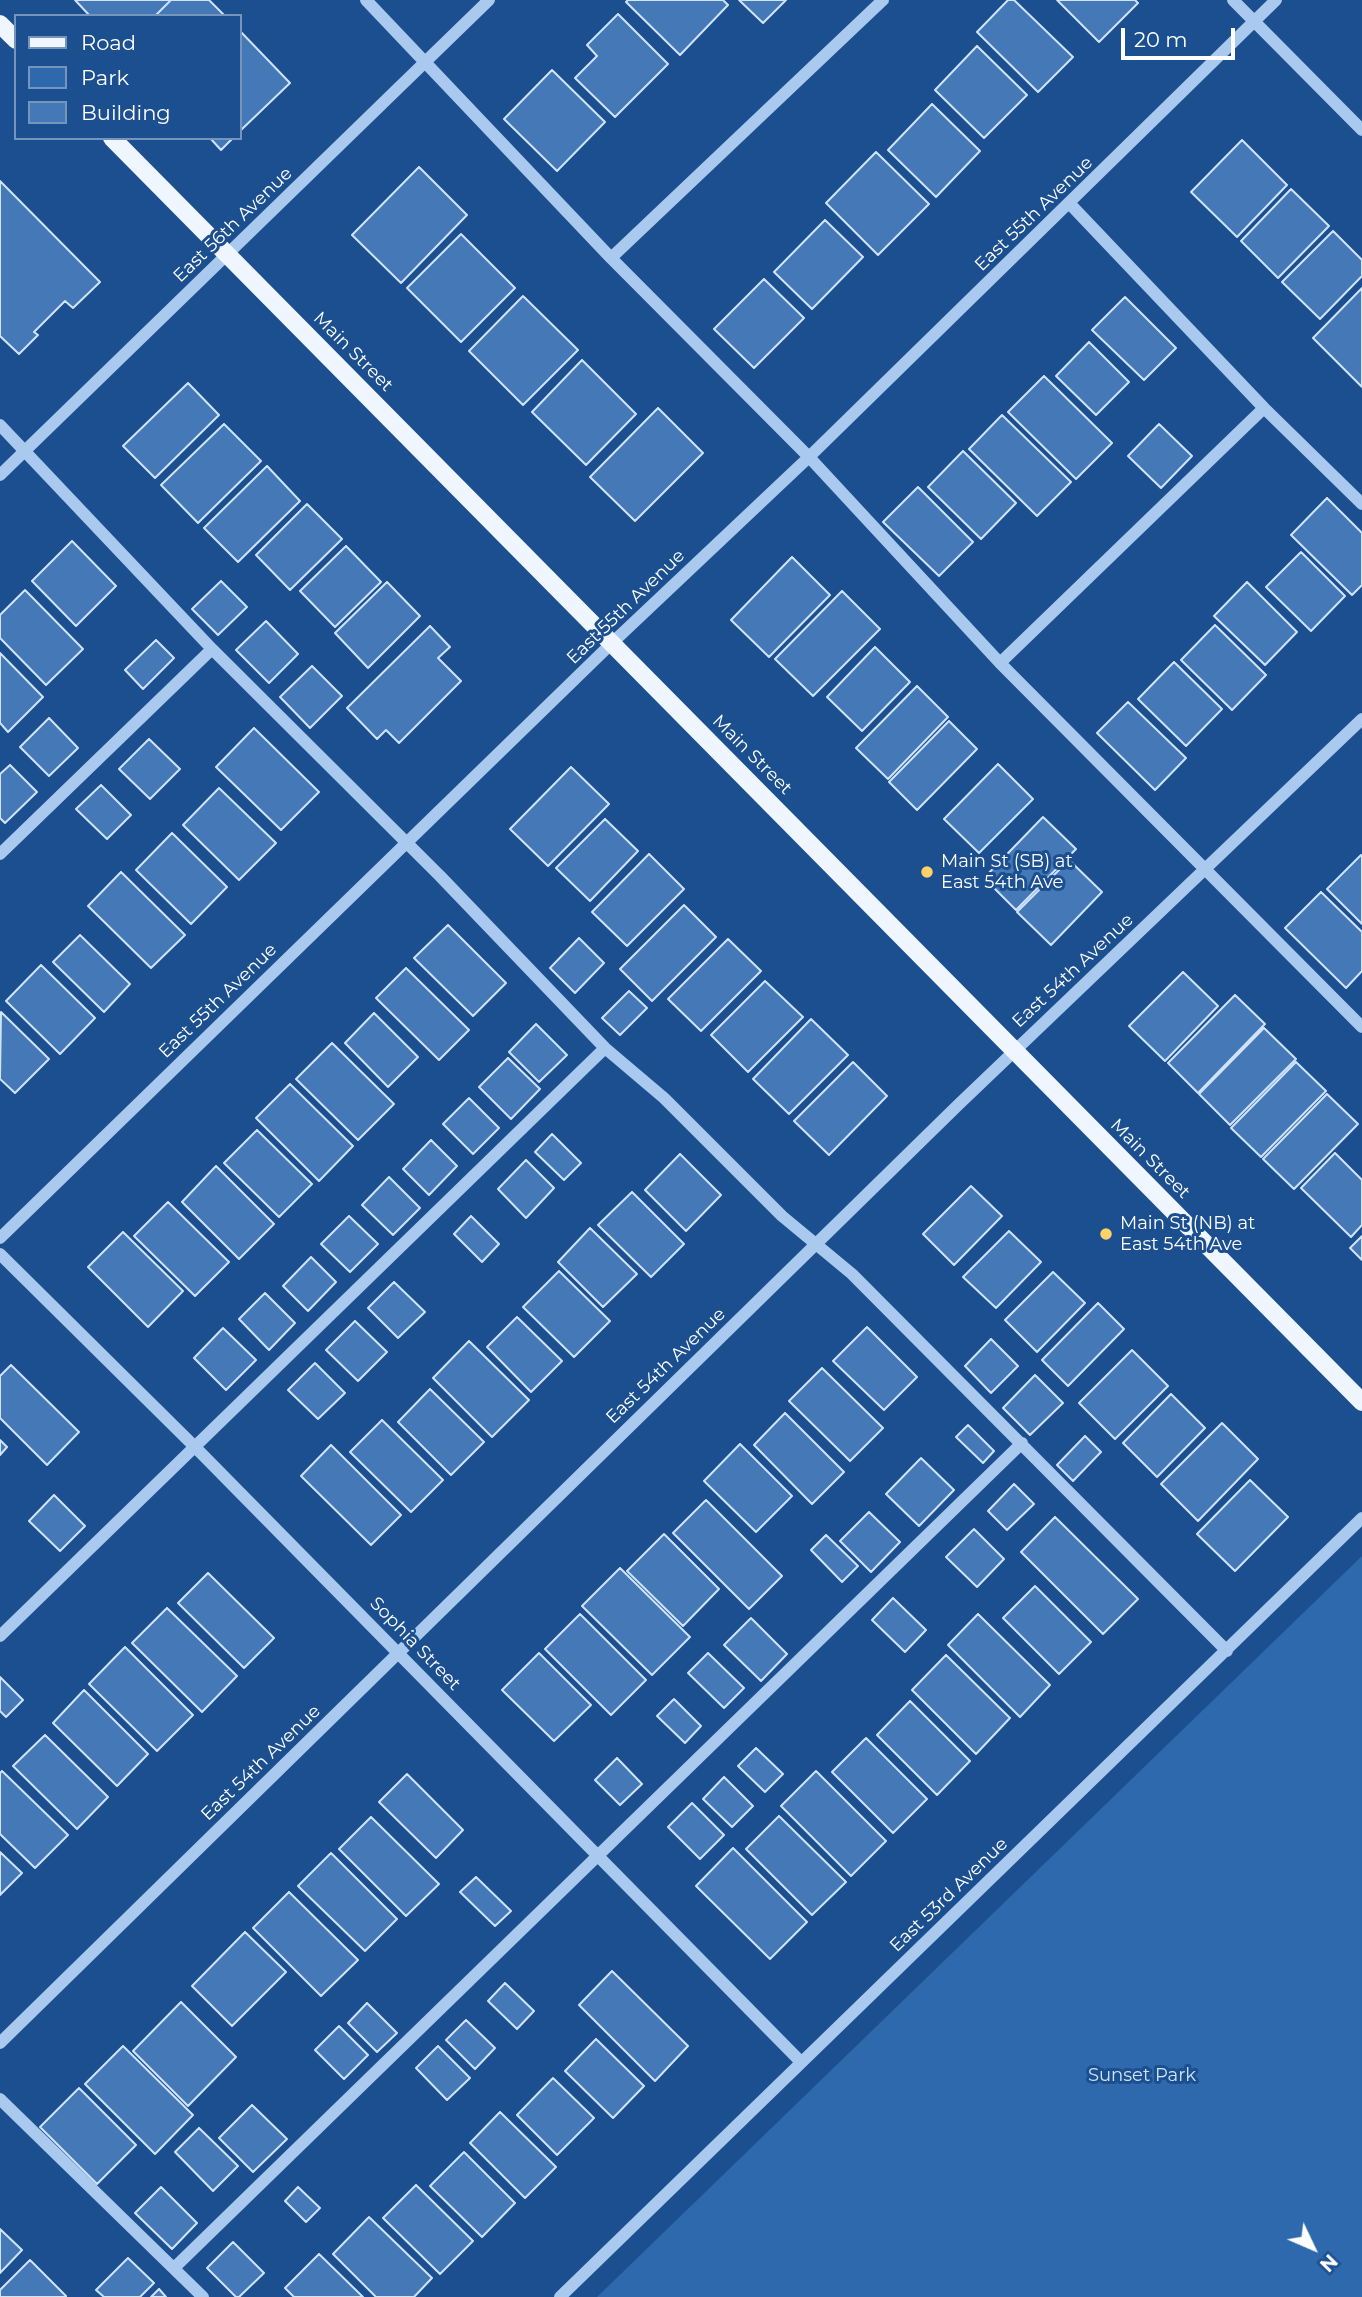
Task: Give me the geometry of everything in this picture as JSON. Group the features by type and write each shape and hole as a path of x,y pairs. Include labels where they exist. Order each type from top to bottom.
{"main road":[{"path":"0,24 14,38"},
{"name":"Main Street","path":"114,140 1362,1402"}],"street":[{"path":"366,0 611,258 809,457 1000,663 1362,1027"},
{"name":"East 56th Avenue","path":"0,475 489,0"},
{"path":"611,258 883,0"},
{"path":"1233,0 1362,130"},
{"name":"East 55th Avenue","path":"0,1238 612,643 1070,204 1276,0"},
{"path":"1070,204 1264,408 1362,504"},
{"path":"1000,663 1264,408"},
{"path":"0,425 212,649 440,876 605,1048 664,1098 782,1216 852,1274 1227,1651"},
{"path":"0,854 212,649"},
{"name":"East 54th Avenue","path":"0,2043 1014,1051 1362,719"},
{"path":"0,1636 605,1048"},
{"name":"Sophia Street","path":"0,1254 195,1447 802,2062"},
{"path":"174,2268 1022,1443"},
{"name":"East 53rd Avenue","path":"560,2297 1362,1518"},
{"path":"0,2099 203,2297"}],"green space":[{"name":"Sunset Park","path":"1362,1556 1362,2297 597,2297"}],"building":[{"path":"75,0 171,0 157,14 88,14"},
{"path":"171,0 209,0 223,14 157,14"},
{"path":"723,0 728,5 680,55 626,2"},
{"path":"739,0 786,0 763,23"},
{"path":"1008,0 1014,0 1073,57 1038,92 977,32"},
{"path":"1057,0 1135,0 1138,3 1099,42"},
{"path":"618,14 668,64 615,117 575,78 597,56 587,45"},
{"path":"242,33 290,83 242,129"},
{"path":"977,46 1027,95 984,138 935,90"},
{"path":"552,70 605,122 557,171 504,119"},
{"path":"932,104 980,151 936,197 888,150"},
{"path":"212,140 231,140 221,150"},
{"path":"1242,140 1287,185 1237,237 1191,192"},
{"path":"876,152 929,204 878,255 826,203"},
{"path":"419,167 467,215 401,283 352,235"},
{"path":"0,181 100,282 73,308 65,301 34,332 38,335 19,354 0,336"},
{"path":"1291,189 1329,226 1278,278 1241,241"},
{"path":"825,220 863,257 812,309 774,272"},
{"path":"1333,231 1362,260 1362,276 1320,319 1282,282"},
{"path":"461,234 515,288 461,342 407,288"},
{"path":"764,279 804,318 754,368 714,329"},
{"path":"1362,288 1362,387 1313,338"},
{"path":"523,296 578,350 523,405 469,351"},
{"path":"1125,297 1176,348 1144,380 1092,330"},
{"path":"1089,342 1129,382 1096,415 1056,376"},
{"path":"582,360 636,414 586,465 532,412"},
{"path":"1044,376 1112,443 1076,479 1008,412"},
{"path":"188,383 219,415 155,478 123,446"},
{"path":"658,408 703,453 635,521 590,477"},
{"path":"1002,415 1071,482 1037,516 969,449"},
{"path":"224,424 261,461 198,523 161,485"},
{"path":"1159,424 1192,456 1161,488 1128,456"},
{"path":"963,451 1016,503 981,539 928,487"},
{"path":"267,466 300,501 238,562 204,528"},
{"path":"918,487 973,542 939,576 883,522"},
{"path":"1327,498 1362,533 1362,585 1352,595 1291,535"},
{"path":"307,504 342,539 290,590 256,555"},
{"path":"72,541 116,586 76,626 32,581"},
{"path":"346,546 381,582 335,627 300,591"},
{"path":"1301,552 1345,596 1311,631 1266,587"},
{"path":"792,557 830,595 769,657 731,620"},
{"path":"221,581 247,607 218,635 192,609"},
{"path":"387,582 420,616 368,668 335,633"},
{"path":"1247,582 1297,632 1265,665 1214,616"},
{"path":"25,590 83,649 46,685 0,638 0,615"},
{"path":"842,591 880,629 813,696 775,659"},
{"path":"266,621 298,654 269,683 236,650"},
{"path":"1215,625 1266,675 1232,710 1181,660"},
{"path":"430,626 450,647 438,658 461,681 399,743 386,730 377,739 347,708"},
{"path":"156,640 174,658 143,689 125,670"},
{"path":"875,647 910,682 862,731 827,697"},
{"path":"0,653 43,697 8,732 0,723"},
{"path":"1174,662 1222,709 1186,746 1138,699"},
{"path":"312,666 342,696 310,728 280,697"},
{"path":"917,686 948,717 888,779 856,748"},
{"path":"1128,702 1186,758 1155,790 1097,733"},
{"path":"49,718 78,748 49,776 20,747"},
{"path":"949,721 977,749 917,810 889,782"},
{"path":"254,728 319,792 281,830 216,767"},
{"path":"149,739 180,769 150,799 119,769"},
{"path":"998,764 1033,799 979,853 944,819"},
{"path":"10,765 37,792 5,823 0,818 0,774"},
{"path":"571,767 609,804 548,866 510,829"},
{"path":"101,785 131,815 107,839 76,809"},
{"path":"219,788 276,843 239,880 183,825"},
{"path":"1043,817 1076,849 1016,910 984,878"},
{"path":"605,819 638,851 590,901 556,868"},
{"path":"172,833 227,887 191,924 136,870"},
{"path":"649,854 684,889 627,946 592,912"},
{"path":"1362,856 1362,924 1327,889"},
{"path":"1069,860 1102,892 1051,945 1017,912"},
{"path":"121,872 185,935 151,968 88,906"},
{"path":"1321,892 1362,932 1362,971 1346,988 1285,928"},
{"path":"684,905 716,937 652,1001 620,969"},
{"path":"448,925 506,983 473,1016 414,958"},
{"path":"80,935 130,984 104,1012 53,962"},
{"path":"579,938 604,963 575,993 550,968"},
{"path":"728,939 761,971 701,1031 668,999"},
{"path":"41,965 95,1018 60,1054 6,1001"},
{"path":"406,968 469,1030 439,1060 376,998"},
{"path":"1183,972 1218,1006 1165,1061 1129,1026"},
{"path":"765,981 803,1017 748,1072 711,1035"},
{"path":"629,991 647,1008 620,1035 602,1018"},
{"path":"1235,995 1265,1024 1198,1093 1168,1063"},
{"path":"1,1012 49,1059 15,1093 0,1079"},
{"path":"374,1013 418,1057 388,1087 345,1043"},
{"path":"811,1019 848,1055 789,1114 753,1079"},
{"path":"536,1024 567,1055 539,1082 509,1052"},
{"path":"1264,1028 1296,1059 1230,1125 1199,1094"},
{"path":"332,1043 394,1104 358,1140 296,1079"},
{"path":"508,1058 540,1089 511,1119 479,1087"},
{"path":"853,1062 887,1096 829,1155 794,1121"},
{"path":"1296,1062 1326,1091 1261,1157 1231,1128"},
{"path":"290,1084 353,1146 319,1181 256,1118"},
{"path":"1327,1094 1358,1124 1294,1189 1263,1159"},
{"path":"469,1098 499,1128 473,1154 443,1124"},
{"path":"257,1130 312,1184 279,1217 224,1163"},
{"path":"552,1134 581,1163 564,1180 535,1152"},
{"path":"431,1140 457,1166 429,1195 403,1169"},
{"path":"1335,1153 1362,1180 1362,1225 1351,1237 1301,1188"},
{"path":"680,1154 721,1195 686,1231 645,1190"},
{"path":"526,1160 554,1188 526,1218 498,1189"},
{"path":"216,1166 274,1224 239,1259 182,1202"},
{"path":"389,1177 420,1208 393,1235 362,1205"},
{"path":"971,1186 1002,1216 954,1265 923,1234"},
{"path":"632,1192 684,1244 651,1277 598,1225"},
{"path":"168,1202 229,1262 195,1296 134,1236"},
{"path":"349,1216 378,1244 350,1272 321,1244"},
{"path":"471,1216 499,1244 482,1262 454,1234"},
{"path":"590,1228 637,1274 603,1307 558,1262"},
{"path":"1009,1231 1041,1262 996,1308 963,1277"},
{"path":"123,1232 183,1291 148,1327 88,1267"},
{"path":"1362,1236 1362,1260 1350,1248"},
{"path":"311,1257 336,1282 308,1311 283,1286"},
{"path":"559,1271 610,1321 574,1357 523,1307"},
{"path":"1053,1272 1085,1303 1037,1352 1005,1320"},
{"path":"394,1282 425,1312 398,1338 368,1308"},
{"path":"265,1293 295,1323 269,1350 239,1319"},
{"path":"1098,1303 1124,1329 1068,1386 1042,1360"},
{"path":"517,1317 562,1361 531,1392 487,1347"},
{"path":"355,1321 387,1352 358,1381 326,1350"},
{"path":"867,1327 917,1377 884,1410 833,1361"},
{"path":"223,1328 256,1360 226,1390 194,1358"},
{"path":"991,1339 1018,1366 991,1393 965,1366"},
{"path":"469,1341 529,1400 492,1437 433,1378"},
{"path":"1132,1350 1168,1386 1115,1439 1079,1403"},
{"path":"315,1363 345,1393 318,1419 288,1390"},
{"path":"11,1365 79,1432 47,1465 0,1418 0,1376"},
{"path":"822,1368 883,1428 850,1461 789,1401"},
{"path":"1035,1375 1063,1403 1030,1435 1003,1408"},
{"path":"430,1389 484,1442 451,1475 398,1422"},
{"path":"1171,1394 1205,1428 1157,1477 1123,1443"},
{"path":"785,1413 844,1472 812,1504 754,1445"},
{"path":"382,1420 443,1480 411,1512 350,1452"},
{"path":"1222,1423 1258,1459 1198,1521 1161,1484"},
{"path":"968,1425 994,1451 983,1463 956,1437"},
{"path":"1085,1436 1101,1452 1073,1481 1057,1465"},
{"path":"0,1440 7,1447 0,1455"},
{"path":"740,1444 792,1496 756,1532 704,1481"},
{"path":"331,1445 401,1515 371,1545 301,1476"},
{"path":"921,1458 954,1490 919,1526 886,1494"},
{"path":"1250,1480 1288,1517 1235,1571 1197,1534"},
{"path":"1014,1484 1034,1504 1007,1530 988,1511"},
{"path":"54,1495 85,1526 60,1551 29,1521"},
{"path":"706,1500 782,1576 749,1609 673,1533"},
{"path":"869,1512 900,1542 871,1572 840,1541"},
{"path":"1055,1517 1138,1599 1103,1634 1021,1552"},
{"path":"974,1529 1004,1559 977,1587 946,1557"},
{"path":"664,1534 719,1589 683,1626 627,1571"},
{"path":"826,1535 858,1566 842,1582 811,1550"},
{"path":"620,1568 690,1637 652,1675 582,1606"},
{"path":"208,1573 274,1638 244,1668 178,1603"},
{"path":"1035,1586 1091,1642 1059,1674 1003,1618"},
{"path":"893,1598 926,1630 905,1652 872,1620"},
{"path":"167,1608 237,1676 202,1712 132,1643"},
{"path":"580,1614 646,1680 611,1715 545,1649"},
{"path":"978,1614 1050,1685 1020,1717 948,1645"},
{"path":"751,1618 787,1654 761,1681 724,1645"},
{"path":"125,1647 193,1715 157,1751 89,1684"},
{"path":"539,1653 591,1705 554,1741 502,1690"},
{"path":"708,1653 744,1688 724,1708 688,1673"},
{"path":"946,1655 1010,1718 976,1754 912,1690"},
{"path":"0,1677 23,1700 6,1717 0,1711"},
{"path":"84,1690 148,1754 117,1786 53,1723"},
{"path":"674,1699 701,1726 685,1743 657,1716"},
{"path":"910,1701 970,1761 937,1795 877,1735"},
{"path":"45,1735 108,1797 77,1829 13,1766"},
{"path":"866,1738 927,1799 893,1833 832,1772"},
{"path":"756,1748 783,1774 765,1792 738,1766"},
{"path":"617,1758 642,1784 620,1805 595,1780"},
{"path":"2,1771 68,1835 35,1868 0,1834"},
{"path":"816,1771 886,1841 851,1876 781,1806"},
{"path":"407,1774 463,1830 436,1858 379,1802"},
{"path":"724,1777 753,1806 732,1827 703,1799"},
{"path":"692,1803 724,1835 700,1859 668,1827"},
{"path":"779,1816 846,1882 812,1915 746,1849"},
{"path":"371,1817 439,1884 406,1916 339,1849"},
{"path":"733,1848 807,1922 770,1959 696,1886"},
{"path":"0,1852 22,1873 0,1895"},
{"path":"331,1853 397,1919 365,1951 298,1886"},
{"path":"476,1877 511,1911 495,1926 460,1892"},
{"path":"289,1892 358,1960 321,1996 253,1928"},
{"path":"245,1932 286,1972 232,2026 192,1986"},
{"path":"612,1971 688,2046 655,2081 579,2005"},
{"path":"505,1983 534,2011 517,2029 488,2001"},
{"path":"181,2002 236,2057 188,2106 133,2051"},
{"path":"367,2003 397,2033 377,2052 348,2023"},
{"path":"466,2020 495,2048 475,2069 446,2040"},
{"path":"339,2026 368,2055 344,2079 315,2050"},
{"path":"596,2039 644,2086 613,2118 565,2071"},
{"path":"123,2046 193,2115 155,2154 85,2084"},
{"path":"438,2046 470,2078 447,2100 416,2068"},
{"path":"553,2078 594,2118 557,2155 517,2115"},
{"path":"79,2088 136,2145 97,2184 40,2127"},
{"path":"252,2105 287,2139 253,2172 219,2138"},
{"path":"500,2112 556,2167 525,2198 470,2143"},
{"path":"199,2128 238,2166 213,2191 175,2152"},
{"path":"464,2152 515,2203 482,2237 430,2186"},
{"path":"416,2185 473,2241 440,2274 383,2218"},
{"path":"161,2187 197,2223 172,2249 135,2213"},
{"path":"298,2187 320,2208 306,2222 285,2201"},
{"path":"369,2217 432,2278 414,2297 376,2297 333,2254"},
{"path":"0,2229 22,2250 0,2273"},
{"path":"233,2242 264,2273 239,2297 207,2268"},
{"path":"319,2254 363,2297 294,2297 285,2288"},
{"path":"128,2258 154,2283 140,2297 104,2297 96,2290"},
{"path":"30,2260 66,2297 0,2297 0,2290"},
{"path":"159,2289 166,2297 151,2297"}],"place":[{"name":"Main St (SB) at East 54th Ave","path":"927,872"},
{"name":"Main St (NB) at East 54th Ave","path":"1106,1234"}]}
